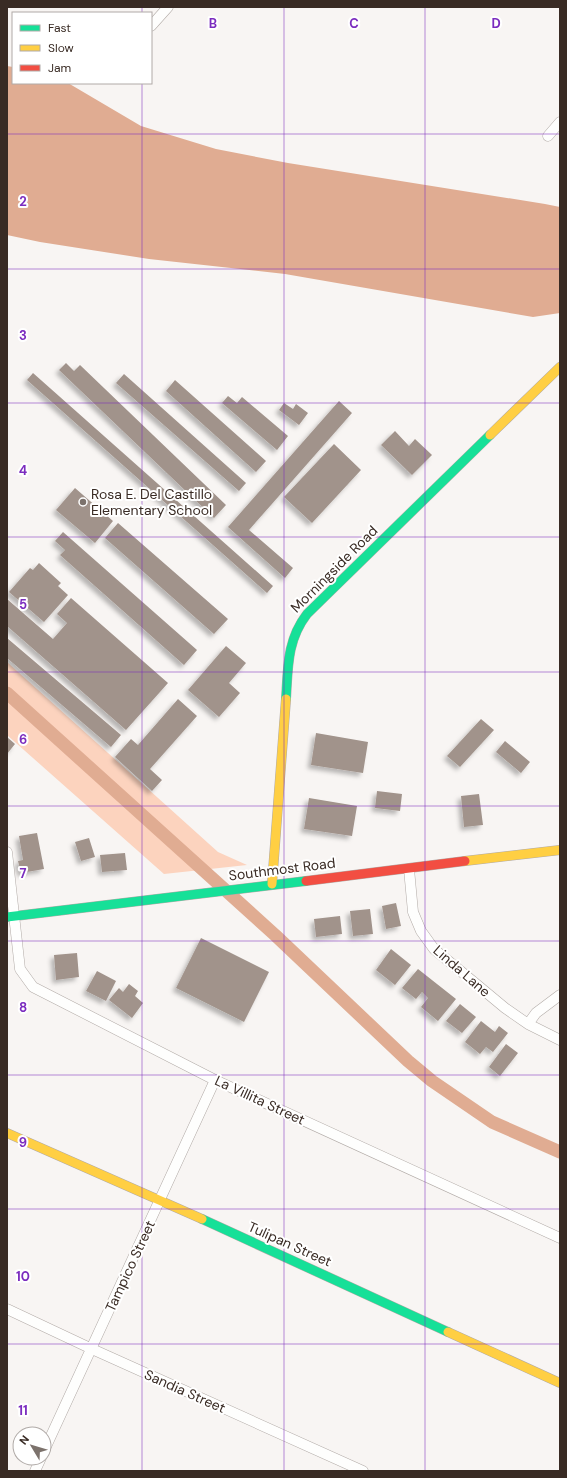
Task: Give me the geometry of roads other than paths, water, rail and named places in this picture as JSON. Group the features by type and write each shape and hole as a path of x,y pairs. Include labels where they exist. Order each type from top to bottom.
{"street":[{"path":"152,25 168,7"},
{"path":"548,136 560,122"},
{"name":"Morningside Road","path":"272,884 289,658 291,642 297,627 307,614 560,366"},
{"name":"Southmost Road","path":"11,916 560,850"},
{"name":"La Villita Street","path":"7,852 11,916 20,969 33,987 215,1080 560,1238"},
{"name":"Linda Lane","path":"409,869 413,912 421,931 434,949 505,1008 528,1024 560,1040"},
{"path":"528,1024 536,1013 560,995"},
{"name":"Tampico Street","path":"52,1434 215,1080"},
{"name":"Tulipan Street","path":"7,1133 160,1200 560,1383"},
{"name":"Sandia Street","path":"7,1309 92,1349 363,1471"}],"waterway":[{"path":"7,693 275,935 408,1061 432,1081 492,1122 560,1152"}],"place":[{"name":"Rosa E. Del Castillo Elementary School","path":"83,502"}]}
